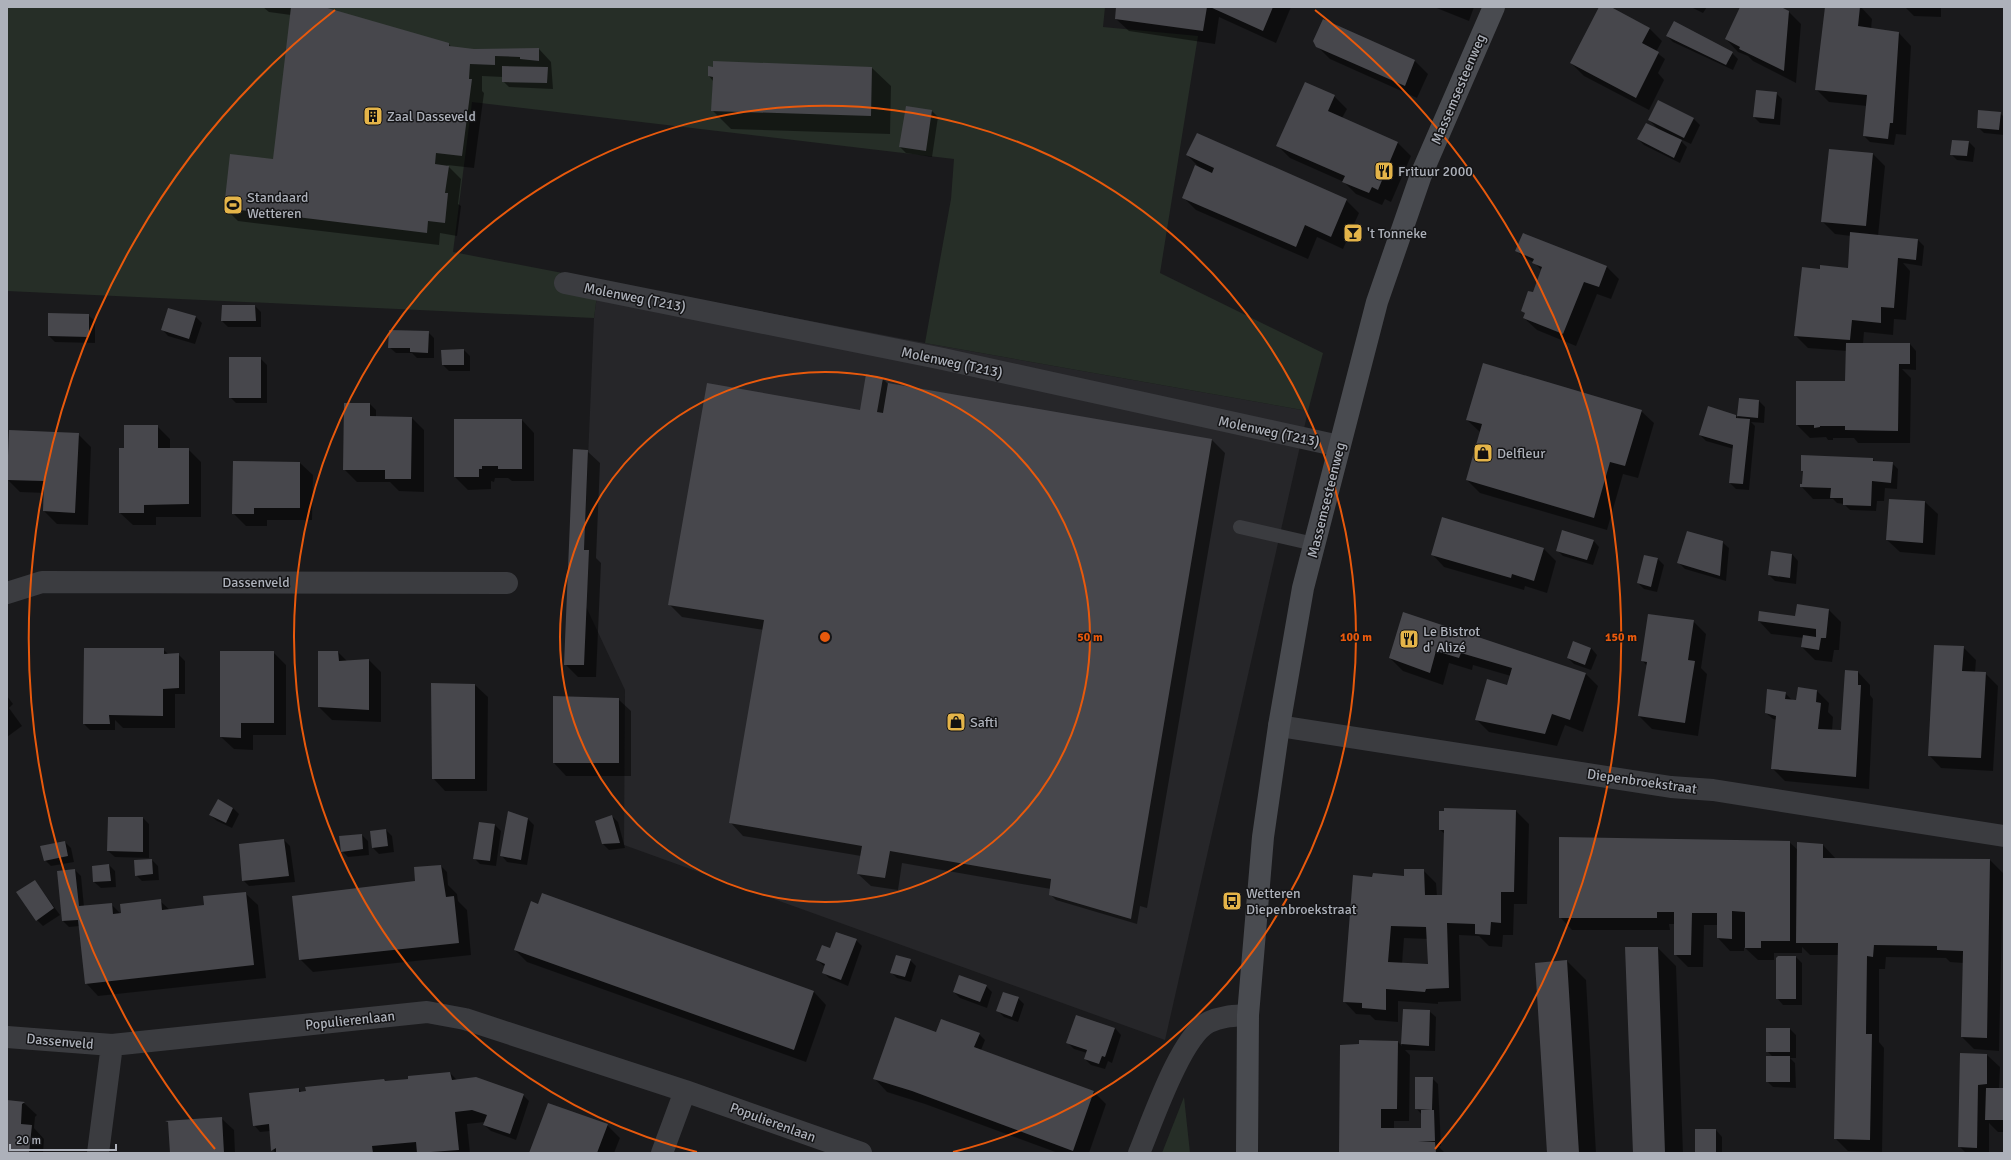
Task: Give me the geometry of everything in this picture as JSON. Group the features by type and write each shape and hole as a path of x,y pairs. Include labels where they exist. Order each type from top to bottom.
{"main road":[{"name":"Massemsesteenweg","path":"1247,1153 1248,1015 1263,837 1279,726 1303,588 1377,302 1421,175 1494,7"}],"street":[{"name":"Molenweg (T213)","path":"565,283 942,359 1339,446"},
{"name":"Dassenveld","path":"7,593 42,582 508,582"},
{"name":"Diepenbroekstraat","path":"1279,726 1671,786 1713,790 2004,836"},
{"name":"Populierenlaan","path":"112,1045 427,1012 465,1019 685,1091 861,1153"},
{"path":"1139,1153 1171,1076 1186,1046 1208,1023 1226,1016 1248,1015"},
{"name":"Dassenveld","path":"7,1037 112,1045"},
{"path":"98,1153 112,1045"},
{"path":"662,1153 685,1091"}],"lane":[{"path":"1240,527 1314,544"}],"shaded area":[{"name":"Standaard Wetteren","path":"7,7 1105,7 1103,27 1198,36 1160,273 1323,353 1308,411 925,343 951,199 954,159 472,102 453,252 599,280 594,318 7,291"},
{"path":"599,280 925,343 1308,411 1165,1040 624,845 625,690 582,598 594,318"},
{"path":"1184,1097 1190,1153 1162,1153"}],"building":[{"name":"Zaal Dasseveld","path":"291,7 324,7 449,43 449,46 474,49 539,48 539,61 520,59 520,57 495,56 495,65 470,64 469,79 472,79 462,156 436,153 435,164 449,166 445,193 448,193 445,223 428,221 427,233 224,208 230,154 273,159"},
{"path":"1116,7 1207,7 1203,31 1115,19"},
{"path":"1210,7 1273,7 1263,31"},
{"path":"1599,7 1611,7 1650,28 1642,43 1659,52 1636,98 1570,63"},
{"path":"1740,7 1781,7 1789,11 1784,71 1739,49 1740,47 1725,39"},
{"path":"1825,7 1860,7 1858,26 1899,32 1893,123 1890,123 1888,139 1863,136 1867,95 1815,90"},
{"path":"1323,19 1415,60 1405,86 1316,47 1313,41"},
{"path":"1674,21 1733,52 1726,65 1666,36"},
{"path":"713,61 872,67 871,116 711,111 713,77 708,76 708,66 713,67"},
{"path":"502,66 548,67 547,83 502,82"},
{"path":"1305,82 1335,95 1328,111 1398,142 1378,190 1372,187 1369,193 1342,182 1345,176 1276,146"},
{"path":"1756,90 1777,92 1774,119 1753,117"},
{"path":"1658,100 1694,118 1684,138 1648,120"},
{"path":"906,106 932,110 926,151 899,147"},
{"path":"1978,110 2001,112 1999,130 1977,128"},
{"path":"1646,123 1682,140 1674,158 1637,139"},
{"path":"1197,133 1347,199 1331,237 1305,225 1296,247 1182,198 1195,165 1212,173 1214,168 1186,155"},
{"path":"1952,140 1969,141 1967,156 1950,155"},
{"path":"1829,149 1873,153 1866,226 1821,222"},
{"path":"1850,232 1918,239 1916,260 1898,258 1894,308 1881,307 1881,323 1852,320 1850,340 1794,336 1802,267 1820,269 1820,265 1848,268"},
{"path":"1523,233 1607,266 1599,287 1584,282 1563,334 1523,318 1525,313 1521,311 1528,291 1533,292 1542,267 1532,263 1534,259 1515,251"},
{"path":"222,305 255,305 256,321 221,321"},
{"path":"168,308 196,316 189,339 161,330"},
{"path":"48,313 89,314 89,337 48,336"},
{"path":"389,330 429,331 428,353 410,352 410,348 388,348"},
{"path":"1846,343 1910,343 1910,364 1899,364 1898,431 1845,430 1845,426 1820,426 1814,428 1814,425 1796,425 1796,381 1845,381"},
{"path":"464,349 464,365 442,365 441,350"},
{"path":"229,357 261,357 261,398 229,398"},
{"path":"1483,363 1642,410 1625,466 1610,462 1594,518 1466,480 1482,424 1466,420"},
{"name":"Safti","path":"866,374 883,378 877,412 883,413 888,383 1212,439 1131,919 1049,895 1051,879 890,851 885,878 857,874 862,846 729,823 764,620 668,605 707,383 860,410"},
{"path":"1739,398 1759,400 1758,418 1737,416"},
{"path":"344,403 370,403 370,416 412,417 411,479 385,479 385,470 343,470"},
{"path":"1708,406 1736,415 1736,418 1750,419 1743,484 1729,483 1733,445 1699,435"},
{"path":"454,419 522,419 522,469 498,469 498,466 482,466 482,469 479,469 479,477 454,477"},
{"path":"124,425 158,425 158,448 189,448 189,504 144,505 144,513 119,513 119,448 124,448"},
{"path":"9,430 79,433 75,513 43,511 44,481 7,480"},
{"path":"573,449 588,450 584,550 589,550 584,665 564,665"},
{"path":"1801,455 1873,458 1873,461 1893,462 1891,483 1872,481 1871,506 1843,505 1843,498 1830,498 1831,488 1800,487 1800,484 1802,484 1803,471 1801,471"},
{"path":"233,461 300,462 300,508 254,508 254,514 232,514"},
{"path":"1889,499 1925,501 1923,543 1886,540"},
{"path":"1442,517 1544,548 1534,581 1512,574 1511,578 1431,555"},
{"path":"1562,530 1594,540 1587,560 1556,551"},
{"path":"1687,531 1723,541 1720,576 1677,563"},
{"path":"1771,551 1792,554 1790,578 1768,575"},
{"path":"1644,555 1658,558 1651,587 1637,583"},
{"path":"1797,604 1829,609 1826,638 1821,638 1819,650 1801,647 1803,635 1816,637 1816,629 1758,621 1759,611 1795,616"},
{"path":"1403,612 1586,673 1570,720 1552,714 1545,734 1475,720 1487,679 1507,685 1512,668 1461,653 1459,658 1436,651 1430,673 1389,658"},
{"path":"1648,614 1694,620 1688,660 1695,661 1685,723 1638,716 1647,662 1641,661"},
{"path":"1573,641 1591,648 1585,665 1567,658"},
{"path":"1934,645 1964,646 1962,671 1986,672 1981,758 1928,756"},
{"path":"84,648 164,648 164,654 179,653 179,688 163,689 163,716 109,715 110,724 83,724"},
{"path":"220,651 274,651 274,723 241,723 241,738 220,737"},
{"path":"318,651 338,651 339,661 369,659 369,710 318,707"},
{"path":"1845,670 1858,671 1858,685 1861,685 1856,777 1771,769 1776,716 1765,713 1767,689 1786,692 1785,699 1796,700 1798,687 1817,690 1816,702 1821,703 1818,729 1841,730"},
{"path":"431,683 475,684 475,779 432,779"},
{"path":"553,696 619,698 619,763 553,763"},
{"path":"218,799 233,808 226,823 209,815"},
{"path":"1444,808 1516,810 1514,892 1501,892 1501,923 1491,922 1490,935 1475,934 1475,924 1447,923 1449,988 1426,989 1425,992 1386,989 1386,1010 1362,1008 1362,1003 1343,1002 1353,875 1372,877 1373,873 1404,876 1404,869 1424,869 1425,895 1442,895 1444,830 1439,830 1439,811 1444,811","holes":["1391,926 1426,927 1428,964 1388,962"]},
{"path":"508,811 528,818 521,860 500,856"},
{"path":"612,815 620,843 602,844 595,821"},
{"path":"108,817 143,817 143,852 107,851"},
{"path":"479,822 495,824 490,861 473,859"},
{"path":"386,829 388,846 372,848 370,831"},
{"path":"362,834 363,849 341,852 339,836"},
{"path":"1559,837 1790,841 1790,941 1761,941 1761,948 1745,948 1745,912 1732,911 1732,939 1717,938 1717,913 1692,913 1691,955 1674,955 1674,912 1657,912 1657,918 1559,918"},
{"path":"284,839 289,876 242,881 239,844"},
{"path":"65,841 68,856 44,861 40,846"},
{"path":"1797,842 1823,844 1823,858 1990,859 1987,1038 1961,1037 1963,951 1937,950 1937,946 1874,945 1873,957 1867,956 1866,1034 1872,1034 1870,1140 1834,1139 1838,943 1796,943"},
{"path":"152,859 153,874 135,876 134,860"},
{"path":"109,864 111,881 93,882 92,866"},
{"path":"441,865 446,897 454,896 459,943 299,960 292,896 415,881 414,867"},
{"path":"75,869 79,906 112,903 113,914 121,913 120,904 161,899 162,910 204,905 203,896 246,892 254,965 85,984 78,920 62,921 57,871"},
{"path":"35,880 54,908 36,921 16,892"},
{"path":"542,893 814,991 794,1050 514,950 531,901 538,904"},
{"path":"836,932 857,939 841,980 822,973 825,964 816,960 822,945 830,948"},
{"path":"1625,947 1658,947 1665,1153 1633,1153"},
{"path":"896,955 911,959 905,977 890,973"},
{"path":"1778,956 1796,956 1796,999 1776,999 1776,958"},
{"path":"1567,960 1579,1153 1547,1153 1535,963"},
{"path":"959,975 987,985 980,1002 953,992"},
{"path":"1003,992 1019,997 1012,1017 996,1011"},
{"path":"1403,1009 1430,1010 1429,1046 1401,1044"},
{"path":"1076,1015 1115,1028 1105,1057 1102,1056 1099,1064 1084,1059 1087,1050 1066,1043"},
{"path":"895,1017 936,1032 941,1019 980,1033 974,1047 1094,1091 1073,1151 912,1091 873,1079"},
{"path":"1766,1028 1790,1028 1790,1052 1766,1052"},
{"path":"1359,1040 1398,1041 1397,1109 1381,1109 1381,1128 1421,1128 1421,1110 1434,1110 1435,1141 1418,1141 1435,1142 1436,1153 1339,1153 1340,1045 1359,1044"},
{"path":"1960,1053 1987,1054 1987,1084 1978,1085 1977,1148 1958,1147"},
{"path":"1766,1056 1790,1056 1790,1082 1766,1082"},
{"path":"450,1072 452,1080 476,1077 524,1094 510,1134 483,1125 487,1115 472,1110 455,1112 459,1150 417,1153 416,1142 372,1146 373,1153 276,1153 276,1148 271,1151 269,1124 253,1126 249,1093 299,1088 299,1092 306,1091 305,1087 384,1079 385,1081 408,1079 408,1076"},
{"path":"1415,1077 1433,1077 1432,1110 1415,1109"},
{"path":"1986,1088 2004,1088 2004,1120 1985,1120"},
{"path":"7,1100 25,1102 22,1104 21,1124 32,1125 29,1153 7,1153"},
{"path":"548,1103 608,1124 597,1153 529,1153"},
{"path":"222,1117 224,1153 170,1153 168,1122 165,1121"},
{"path":"1695,1129 1716,1129 1716,1153 1695,1153"}],"place":[{"name":"Zaal Dasseveld","path":"373,116"},
{"name":"Frituur 2000","path":"1384,171"},
{"name":"Standaard Wetteren","path":"233,205"},
{"name":"'t Tonneke","path":"1353,233"},
{"name":"Delfleur","path":"1483,453"},
{"name":"Le Bistrot d' Alizé","path":"1409,639"},
{"name":"Safti","path":"956,722"},
{"name":"Wetteren Diepenbroekstraat","path":"1232,901"}]}
